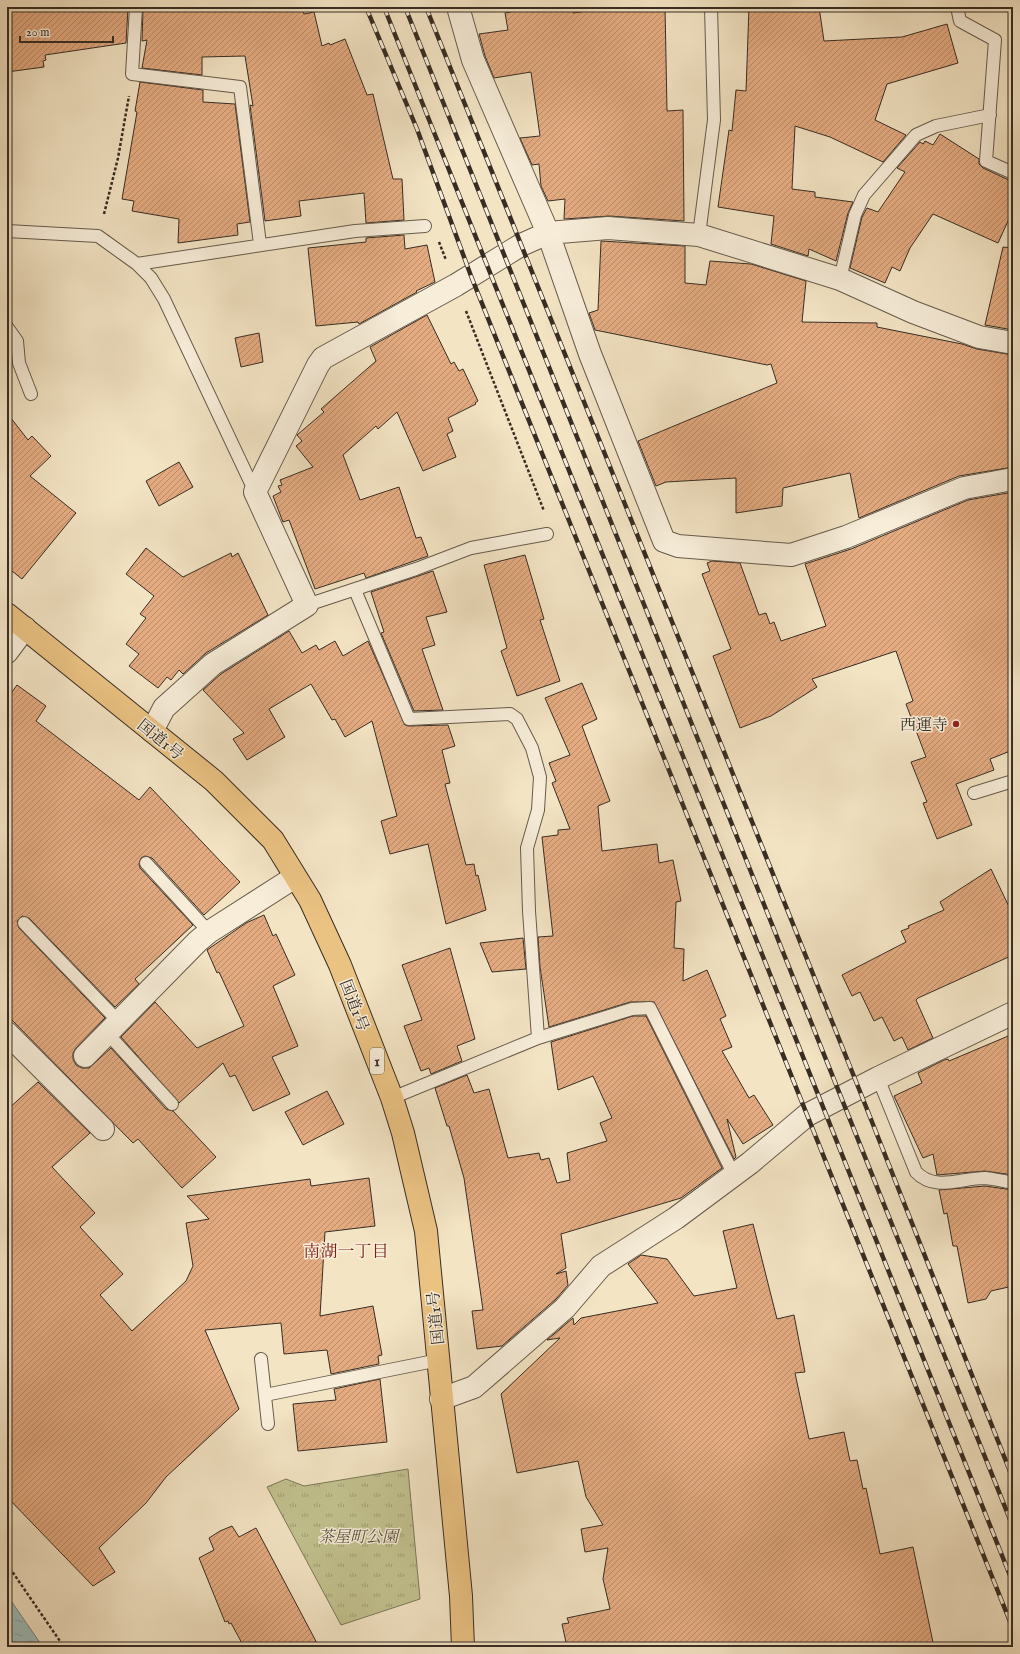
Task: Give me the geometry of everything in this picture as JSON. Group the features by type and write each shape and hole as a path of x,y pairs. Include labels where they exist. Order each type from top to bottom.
{"highway":[{"name":"国道1号","path":"7,614 214,781 273,840 310,900 340,965 392,1098 403,1133 426,1231 461,1596 463,1647"}],"street":[{"path":"458,7 473,60 548,233 590,354 664,541 678,546 791,555 846,537 964,488 1013,479"},
{"path":"152,731 164,708 213,664 307,605 255,492 318,365 323,358 456,285 521,244 548,233 608,228 698,234 840,279 928,318 979,337 1013,343"},
{"path":"7,652 26,628"},
{"path":"85,1056 209,932 296,877"},
{"path":"441,1399 474,1387 565,1308 601,1266 676,1218 734,1175 807,1115 878,1078 1013,1013"},
{"path":"7,1033 103,1129"}],"lane":[{"path":"136,7 132,74 240,87 260,244"},
{"path":"698,234 714,120 711,7"},
{"path":"957,7 960,21 995,40 986,161 1013,173"},
{"path":"840,279 855,215 864,194 916,136 936,126 990,115"},
{"path":"137,264 260,244 355,231 425,226"},
{"path":"7,231 98,236 137,264 151,278 164,299 255,492"},
{"path":"7,327 17,341 19,363 31,394"},
{"path":"307,605 416,569 471,548 547,534"},
{"path":"355,590 409,719 510,714 517,719 532,748 540,777 538,810 527,848 529,918 538,1038"},
{"path":"974,793 1013,781"},
{"path":"146,863 209,932"},
{"path":"24,923 114,1028 172,1104"},
{"path":"392,1098 538,1038 632,1009 650,1008 734,1175"},
{"path":"878,1078 916,1172 924,1180 934,1183 985,1178 1013,1183"},
{"path":"262,1359 268,1424"},
{"path":"265,1395 439,1360"}],"path":[{"path":"98,236 118,158 132,74"},
{"path":"425,226 432,226 456,285 552,533 547,534"},
{"path":"7,1564 64,1647"}],"green space":[{"name":"茶屋町公園","path":"408,1469 420,1599 341,1625 267,1487 286,1479 304,1486"}],"water":[{"path":"7,1595 43,1647 7,1647"}],"building":[{"path":"7,7 128,8 126,43 45,55 46,60 43,61 44,67 7,72"},
{"path":"182,7 302,7 304,14 314,12 322,46 329,43 330,45 345,39 367,95 373,94 393,179 402,179 404,220 366,223 364,193 299,201 301,216 265,221 250,105 253,106 245,56 202,57 202,75 142,68 147,40 142,41 143,9 182,11"},
{"path":"535,7 565,7 565,10 573,9 573,13 616,7 665,7 667,111 683,110 684,221 609,216 564,219 565,199 548,201 541,186 539,164 532,165 520,138 540,136 531,72 494,78 485,56 479,34 508,30 505,13"},
{"path":"749,7 819,7 824,41 902,37 947,24 958,63 887,84 875,120 906,135 883,162 830,137 795,126 792,189 815,192 815,197 853,202 848,213 836,261 809,249 808,256 771,244 774,216 718,207 729,130 732,131 736,90 746,91"},
{"path":"140,82 203,90 203,102 235,104 250,222 237,224 238,235 178,243 179,219 132,211 134,201 122,199 137,112 135,111"},
{"path":"940,134 979,159 979,164 983,168 1013,182 1013,210 998,243 933,214 910,248 900,271 892,267 885,283 850,268 862,217 867,208 878,212 905,172 897,168 920,142 923,144 925,141 933,145"},
{"path":"404,235 405,249 427,245 435,282 416,291 417,292 359,324 358,322 316,326 308,248 366,242 366,238"},
{"path":"601,241 685,246 685,283 706,285 710,261 751,264 806,281 802,322 877,323 877,327 962,344 977,349 1013,355 1013,467 959,476 859,518 850,473 783,488 782,506 736,513 736,478 666,482 656,486 638,441 777,383 771,364 767,365 595,330 589,313 598,310"},
{"path":"1003,247 1013,248 1013,330 985,325"},
{"path":"427,315 451,364 454,362 459,371 463,369 478,401 475,403 476,404 448,418 453,431 447,434 456,457 423,471 397,412 378,429 376,426 343,455 360,500 399,487 416,538 421,537 428,556 366,578 364,573 315,589 289,520 283,522 273,496 281,492 278,486 282,485 280,480 313,467 296,446 302,441 297,435 324,412 321,409 376,361 370,347"},
{"path":"259,333 263,362 241,367 235,338"},
{"path":"7,413 28,440 32,436 51,456 30,476 76,513 22,579 7,567"},
{"path":"179,462 193,487 159,506 146,481"},
{"path":"1013,492 1013,750 990,759 994,770 956,784 972,825 937,839 923,803 927,802 911,762 926,757 906,704 913,701 896,651 812,679 817,687 771,716 740,728 713,656 731,649 702,574 710,571 707,563 712,561 740,563 759,615 766,613 770,624 774,622 781,641 826,626 805,564 851,549 968,500"},
{"path":"146,548 183,577 231,553 232,557 238,553 268,615 206,653 183,674 179,670 171,680 167,677 158,688 129,666 139,654 126,644 146,618 140,614 154,596 126,574"},
{"path":"525,555 544,619 540,620 560,681 517,696 501,651 507,648 484,565"},
{"path":"433,571 447,612 426,617 435,645 422,649 443,710 414,711 381,633 384,632 371,592"},
{"path":"289,631 302,653 316,645 319,650 335,641 343,656 368,641 405,725 448,725 455,746 442,750 450,783 445,784 466,865 474,864 486,910 446,924 428,844 390,854 381,821 397,816 372,721 345,737 335,719 332,720 311,684 269,709 285,737 247,760 233,739 244,733 203,690 221,674"},
{"path":"582,683 597,719 582,726 610,801 598,806 602,851 657,844 659,863 673,860 681,901 676,902 674,948 684,949 683,981 707,970 726,1016 720,1019 732,1047 722,1051 749,1098 754,1095 773,1125 743,1144 727,1119 736,1157 734,1159 654,1002 630,1002 549,1027 540,967 538,937 553,936 542,837 558,835 558,830 570,829 552,783 556,781 549,763 570,755 545,698"},
{"path":"17,685 46,706 36,721 139,800 150,787 240,882 204,915 152,858 145,856 141,858 139,864 140,868 193,925 135,979 139,984 115,1007 29,918 22,916 17,921 19,928 105,1018 76,1048 73,1053 73,1059 76,1065 82,1068 89,1068 111,1048 166,1109 173,1111 216,1157 182,1188 138,1139 133,1143 7,1015 7,699"},
{"path":"991,869 1013,915 1013,955 918,998 916,1000 933,1038 908,1050 902,1037 894,1041 882,1017 874,1021 860,992 852,996 842,975 906,942 901,931 909,928 908,926 944,910 940,902"},
{"path":"264,915 273,936 276,934 295,975 273,986 298,1046 272,1057 290,1094 253,1111 235,1075 230,1077 223,1063 179,1103 121,1037 155,1002 197,1048 244,1026 207,950 246,923"},
{"path":"523,938 526,969 492,972 480,943"},
{"path":"450,948 475,1039 457,1046 462,1061 431,1074 429,1068 421,1071 404,1026 422,1020 402,965"},
{"path":"633,1016 646,1016 722,1168 681,1198 561,1234 566,1268 556,1274 566,1271 568,1285 556,1299 502,1346 477,1349 472,1311 483,1310 464,1178 449,1126 447,1126 435,1088 467,1075 474,1093 489,1089 508,1158 539,1153 541,1160 549,1158 557,1183 570,1180 567,1153 607,1141 600,1123 612,1118 593,1076 558,1090 551,1042"},
{"path":"1013,1034 1013,1175 985,1171 937,1175 933,1154 923,1158 894,1096 922,1083 918,1073 944,1060 948,1059 949,1061"},
{"path":"38,1082 90,1133 52,1167 95,1213 80,1227 123,1274 100,1295 132,1331 186,1281 193,1266 186,1223 209,1219 187,1196 310,1179 311,1186 369,1178 375,1226 325,1232 320,1316 373,1306 382,1355 378,1356 379,1364 331,1374 327,1350 284,1354 281,1323 205,1330 239,1409 166,1477 146,1503 99,1548 115,1572 93,1586 7,1497 7,1110"},
{"path":"327,1091 344,1124 303,1145 285,1112"},
{"path":"985,1186 1013,1190 1013,1286 991,1291 986,1299 968,1303 957,1246 953,1246 947,1213 944,1214 939,1190"},
{"path":"753,1224 777,1319 794,1315 805,1372 795,1373 809,1439 844,1432 850,1461 857,1460 863,1489 866,1488 880,1554 913,1547 934,1647 567,1647 562,1624 569,1623 567,1618 610,1609 603,1579 608,1548 585,1552 581,1529 603,1525 586,1497 578,1461 517,1473 501,1394 560,1338 547,1340 573,1318 574,1325 581,1318 658,1303 628,1264 641,1255 667,1259 694,1296 737,1288 723,1231"},
{"path":"380,1379 387,1442 298,1451 293,1404 336,1400 334,1389"},
{"path":"232,1526 239,1537 256,1528 319,1647 244,1647 231,1623 229,1624 228,1621 225,1622 199,1558 214,1550 209,1538"}],"railway":[{"path":"366,7 417,129 471,276 1013,1629"},
{"path":"384,7 1013,1583"},
{"path":"405,7 1013,1527"},
{"path":"426,7 859,1089 1013,1479"}],"place":[{"name":"西運寺","path":"956,724"}],"district":[{"name":"南湖一丁目","path":"346,1251"}]}
